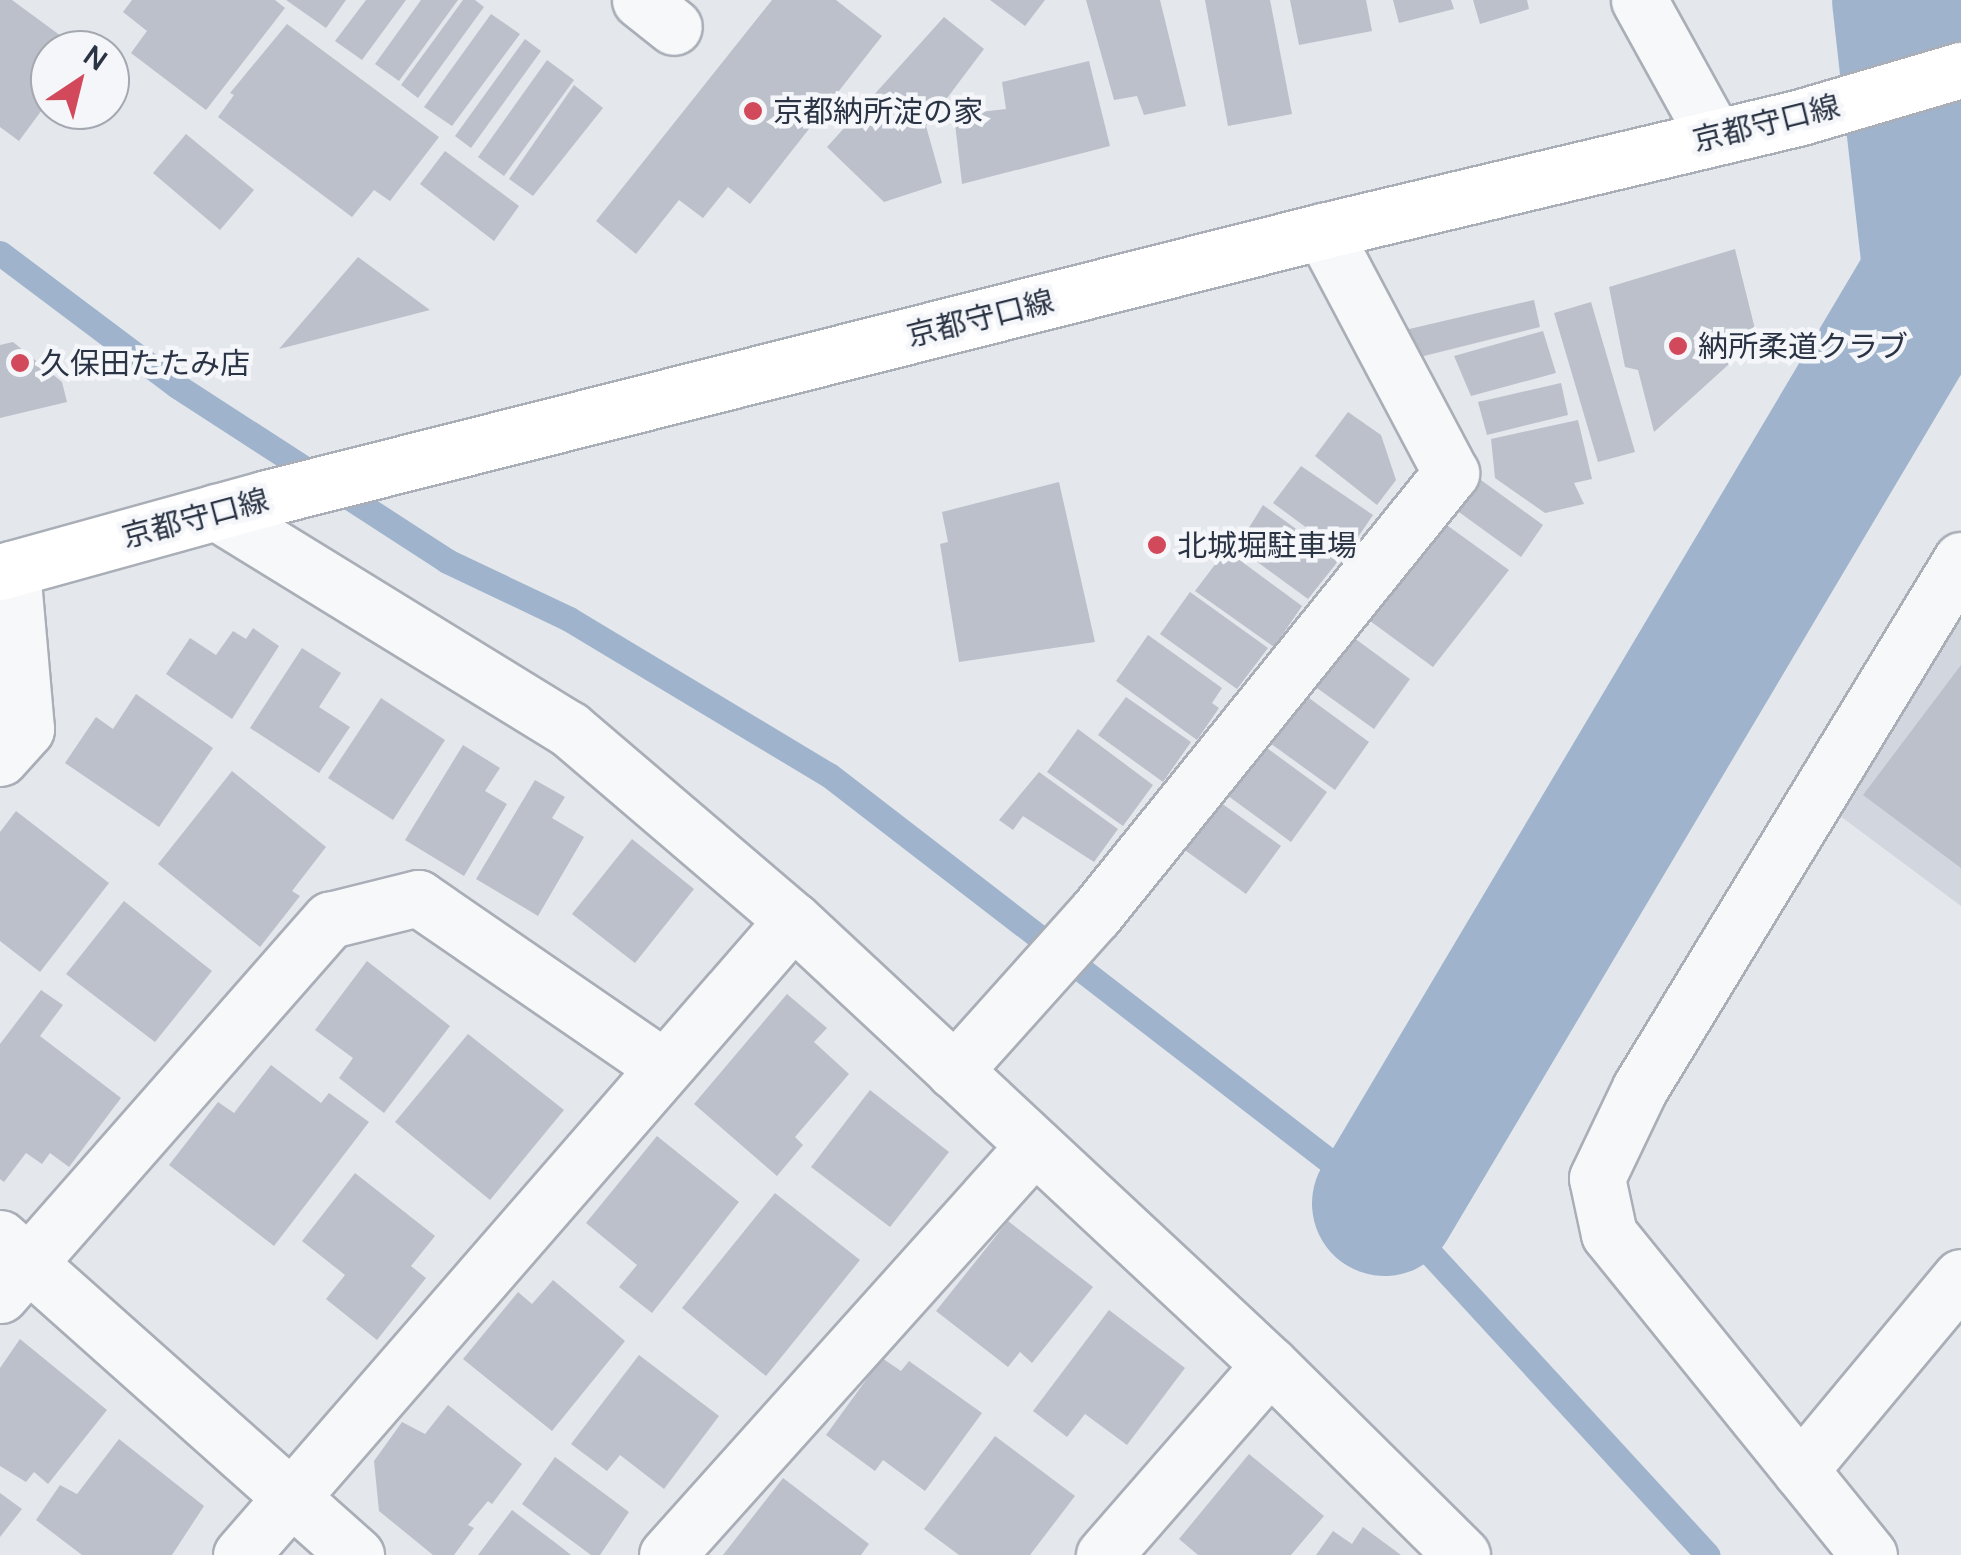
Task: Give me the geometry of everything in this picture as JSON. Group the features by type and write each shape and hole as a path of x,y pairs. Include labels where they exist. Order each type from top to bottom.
{"main road":[{"name":"京都守口線","path":"6,571 242,505 1322,231 1800,117 1961,70"}],"street":[{"path":"1639,0 1714,136"},
{"path":"968,1054 1095,914 1452,473 1322,231"},
{"path":"242,505 569,729 792,920 968,1054 1034,1146 1270,1365 1462,1555"},
{"path":"1869,1555 1609,1234 1597,1178 1640,1088 1961,560"},
{"path":"0,758 26,729 6,571"},
{"path":"356,1555 9,1265 330,920 418,898 664,1067"},
{"path":"241,1555 792,920"},
{"path":"667,1555 1034,1146"},
{"path":"1800,1470 1961,1276"},
{"path":"1104,1555 1270,1365"}],"shaded area":[{"path":"1961,579 1961,906 1820,801"}],"building":[{"path":"0,0 12,0 53,30 30,30 30,126 19,141 0,127"},
{"path":"132,0 275,0 285,8 206,110 131,53 147,31 123,12"},
{"path":"286,0 346,0 326,28"},
{"path":"366,0 406,0 362,60 335,41"},
{"path":"421,0 458,0 399,81 375,64"},
{"path":"463,0 475,0 484,7 418,98 401,85"},
{"name":"京都納所淀の家","path":"772,0 836,0 882,36 750,204 728,187 703,218 679,200 636,254 596,221"},
{"path":"990,0 1045,0 1025,26"},
{"path":"1086,0 1160,0 1186,106 1144,115 1137,96 1114,100"},
{"path":"1205,0 1270,0 1292,114 1228,126"},
{"path":"1290,0 1366,0 1372,31 1299,45"},
{"path":"1393,0 1451,0 1454,9 1399,23"},
{"path":"1473,0 1527,0 1529,9 1480,24"},
{"path":"491,14 520,34 452,126 424,107"},
{"path":"944,17 984,49 926,126 942,183 884,202 827,147"},
{"path":"287,24 439,137 390,201 374,190 352,217 218,117 234,95 230,93"},
{"path":"525,39 541,51 471,148 455,136"},
{"path":"547,60 574,80 504,176 478,157"},
{"path":"1089,61 1110,146 962,184 954,115 1006,109 1002,82"},
{"path":"574,85 603,108 533,196 509,179"},
{"path":"186,134 254,190 220,230 153,173"},
{"path":"445,151 519,206 494,241 420,184"},
{"name":"納所柔道クラブ","path":"1735,249 1755,329 1733,336 1738,356 1654,432 1638,370 1625,367 1609,287"},
{"path":"358,257 430,310 279,349"},
{"path":"1534,300 1540,327 1408,360 1392,333"},
{"path":"1591,302 1635,452 1598,462 1554,313"},
{"path":"1543,331 1556,373 1471,396 1454,356"},
{"name":"久保田たたみ店","path":"13,342 62,382 67,402 0,418 0,345"},
{"path":"1561,383 1568,415 1487,435 1478,402"},
{"path":"1348,412 1381,435 1396,480 1377,505 1315,456"},
{"path":"1578,420 1592,479 1574,483 1584,504 1545,513 1495,478 1491,439"},
{"path":"1301,466 1373,515 1345,556 1273,503"},
{"path":"1474,475 1543,525 1521,557 1452,507"},
{"path":"1059,482 1095,642 959,662 940,544 948,542 942,512"},
{"path":"1263,505 1339,560 1308,599 1237,547"},
{"path":"1437,518 1509,570 1433,667 1366,618"},
{"path":"1226,550 1302,606 1274,647 1195,591"},
{"path":"1190,592 1268,648 1237,689 1160,634"},
{"path":"253,628 279,646 232,719 166,674 190,638 216,655 233,631 246,639"},
{"path":"1346,632 1410,679 1374,729 1310,683"},
{"path":"1148,635 1222,688 1212,703 1219,708 1197,740 1116,681"},
{"path":"302,648 341,673 319,707 350,727 319,773 250,728"},
{"path":"1961,665 1961,868 1863,795"},
{"path":"1298,690 1369,742 1335,790 1263,738"},
{"path":"136,694 213,748 159,827 65,763 96,717 113,729"},
{"path":"1126,697 1191,742 1163,782 1098,735"},
{"path":"381,698 445,740 393,820 328,778"},
{"path":"1078,729 1153,785 1123,826 1047,772"},
{"path":"1256,740 1327,792 1291,842 1220,790"},
{"path":"463,745 500,768 485,791 507,804 464,876 405,840"},
{"path":"232,771 326,847 292,891 300,896 260,947 158,864"},
{"path":"1039,772 1118,829 1094,862 1023,816 1013,830 999,820"},
{"path":"535,780 565,797 552,818 584,837 538,916 476,879"},
{"path":"1210,795 1281,846 1246,894 1175,843"},
{"path":"16,811 109,883 40,972 0,941 0,832"},
{"path":"632,839 694,889 635,963 572,914"},
{"path":"124,901 212,971 155,1042 66,974"},
{"path":"367,961 450,1026 384,1113 339,1078 353,1058 315,1030"},
{"path":"41,990 63,1005 40,1036 121,1098 69,1167 50,1153 42,1164 26,1153 4,1182 0,1179 0,1044"},
{"path":"787,994 827,1028 814,1042 849,1074 795,1137 803,1145 777,1176 694,1104"},
{"path":"468,1034 564,1110 490,1200 395,1122"},
{"path":"271,1065 321,1103 329,1093 369,1122 274,1246 169,1165 218,1102 234,1113"},
{"path":"870,1090 949,1152 890,1227 811,1167"},
{"path":"657,1136 739,1202 652,1313 619,1287 637,1265 586,1223"},
{"path":"355,1173 435,1236 411,1266 426,1278 377,1340 326,1299 345,1275 302,1241"},
{"path":"775,1193 860,1260 766,1376 682,1308"},
{"path":"1008,1221 1093,1287 1032,1363 1020,1352 1008,1367 936,1311"},
{"path":"553,1280 625,1341 552,1431 463,1359 518,1292 532,1304"},
{"path":"1109,1310 1185,1368 1127,1445 1085,1414 1067,1437 1033,1411"},
{"path":"20,1339 107,1410 48,1484 34,1472 26,1482 0,1466 0,1368"},
{"path":"639,1355 719,1416 664,1489 620,1455 607,1471 571,1444"},
{"path":"882,1358 901,1371 909,1361 982,1413 925,1491 883,1460 875,1471 826,1435"},
{"path":"448,1405 522,1464 492,1504 488,1501 468,1525 474,1528 454,1555 433,1555 379,1511 374,1461 402,1422 425,1434"},
{"path":"995,1436 1075,1496 1030,1555 959,1555 924,1529"},
{"path":"119,1439 204,1506 172,1555 82,1555 36,1520 60,1485 77,1494"},
{"path":"1249,1454 1324,1516 1291,1555 1198,1555 1179,1539"},
{"path":"555,1457 629,1512 600,1555 591,1555 522,1504"},
{"path":"783,1478 869,1544 861,1555 723,1555"},
{"path":"0,1493 22,1509 0,1537"},
{"path":"512,1510 561,1547 571,1555 478,1555"},
{"path":"1363,1527 1401,1555 1316,1555 1333,1531 1352,1544"}],"waterway":[{"path":"1384,1203 1935,275 1904,0"},
{"path":"0,253 177,386 447,561 569,619 829,775 1384,1203 1708,1555"}],"place":[{"name":"京都納所淀の家","path":"753,111"},
{"name":"納所柔道クラブ","path":"1678,346"},
{"name":"久保田たたみ店","path":"20,363"},
{"name":"北城堀駐車場","path":"1157,545"}]}
